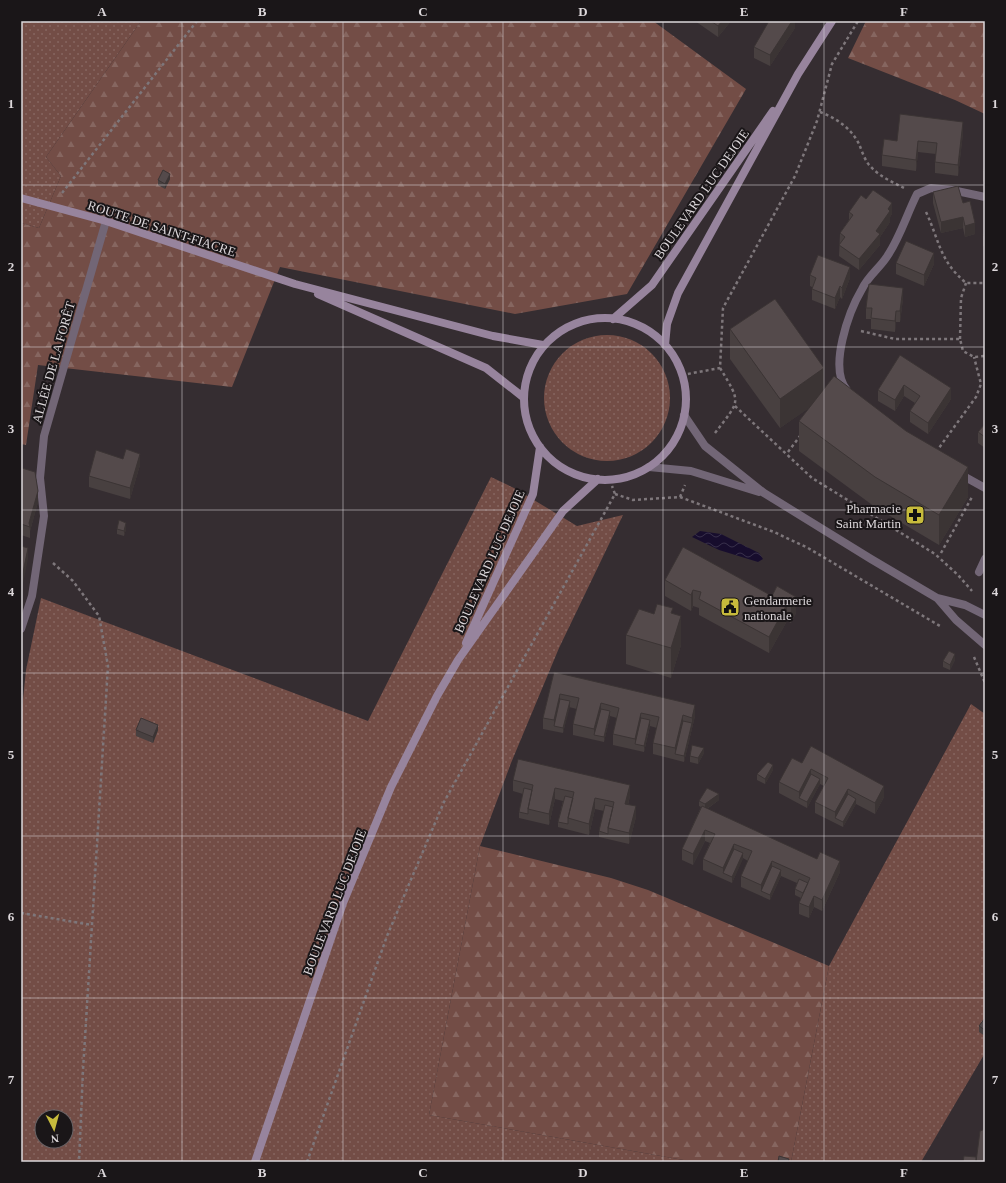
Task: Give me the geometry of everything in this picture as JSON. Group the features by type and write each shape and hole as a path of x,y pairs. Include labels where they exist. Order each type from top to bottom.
{"main road":[{"name":"BOULEVARD LUC DEJOIE","path":"613,319 652,285 798,74 832,21"},
{"name":"BOULEVARD LUC DEJOIE","path":"665,345 667,324 678,293 798,74"},
{"name":"ROUTE DE SAINT-FIACRE","path":"21,198 106,221 295,284 492,336 543,345"},
{"name":"ROUTE DE SAINT-FIACRE","path":"295,284 486,368 523,397"},
{"path":"592,319 613,319 637,325 651,333 665,345 673,355 682,375 686,396 684,415 677,435 670,446 650,466 626,477 610,480 598,479 574,474 558,465 540,447 529,428 523,397 526,380 533,362 543,345 557,334 577,323 592,319"},
{"name":"BOULEVARD LUC DEJOIE","path":"458,660 533,494 540,447"},
{"name":"BOULEVARD LUC DEJOIE","path":"255,1162 343,903 391,787 436,696 458,660 563,511 598,479"}],"street":[{"path":"851,395 842,385 840,362 846,326 862,288 888,255 917,194 931,188 952,190 985,197"},
{"name":"ALLÉE DE LA FORÊT","path":"21,629 32,596 44,516 40,478 44,436 106,221"},
{"path":"684,415 705,446 764,493 871,560 937,598 965,605 985,615"},
{"path":"650,466 690,471 764,493"},
{"path":"952,469 982,486"},
{"path":"979,572 985,559"},
{"path":"937,598 956,620 985,645"}],"path":[{"path":"51,206 197,21"},
{"path":"711,439 735,406 736,394 720,368 723,308 795,176 820,112 832,64 858,21"},
{"path":"820,112 847,127 856,139 869,165 880,175 917,194 934,229 941,253 956,274 966,283 985,283"},
{"path":"966,283 961,298 960,339 963,351 974,357 985,356"},
{"path":"846,326 869,334 895,339 960,339"},
{"path":"934,454 976,397 981,384 974,357"},
{"path":"682,375 720,368"},
{"path":"735,406 812,478 935,554 958,575 973,592 977,594"},
{"path":"788,452 803,433"},
{"path":"307,1162 387,936 444,802 615,494 610,480"},
{"path":"941,553 982,486"},
{"path":"615,494 633,500 680,497 774,532 808,548 942,628"},
{"path":"39,551 73,580 99,616 108,666 83,1070 79,1162"},
{"path":"972,652 985,683"},
{"path":"21,913 92,925"}],"green space":[{"path":"21,21 141,21 46,157 61,176 39,228 21,223"},
{"path":"141,21 653,21 746,89 627,294 515,314 280,267 232,387 38,365 26,445 21,444 21,223 39,228 61,176 46,157"},
{"path":"866,21 985,21 985,114 955,100 848,58"},
{"path":"601,335 613,335 631,339 652,353 666,374 670,398 666,422 652,443 631,457 613,461 601,461 583,457 562,443 548,422 544,404 544,392 548,374 562,353 583,339"},
{"path":"491,477 514,488 577,526 623,515 559,648 511,763 480,846 429,1115 695,1162 21,1162 21,719 26,670 41,598 368,721"},
{"path":"971,704 985,714 985,1053 921,1162 791,1162 829,966"},
{"path":"480,846 611,878 648,890 829,966 791,1162 695,1162 429,1115"}],"water":[{"path":"700,531 721,534 759,553 763,559 758,562 719,550 692,537"}],"building":[{"path":"711,21 722,21 718,26"},
{"path":"769,21 792,21 770,55 754,47"},
{"path":"900,114 963,122 958,165 935,162 937,143 918,141 916,160 882,155 884,139 897,141"},
{"path":"163,170 170,174 165,184 158,180"},
{"path":"958,186 963,203 970,201 975,223 965,226 963,217 941,222 933,192"},
{"path":"873,190 892,203 888,209 890,211 876,231 880,234 859,259 839,245 845,237 840,233 853,215 849,212 861,195 866,199"},
{"path":"906,241 934,253 924,275 896,263"},
{"path":"818,255 850,267 842,288 840,286 835,298 812,289 816,278 810,275"},
{"path":"869,284 903,288 900,311 896,311 895,321 871,318 872,308 866,308"},
{"path":"775,299 824,368 780,399 730,329"},
{"path":"900,355 951,388 928,423 910,411 920,396 904,385 895,400 878,390"},
{"path":"834,376 906,431 968,467 939,515 875,477 799,421"},
{"path":"985,424 985,437 978,432"},
{"path":"126,449 140,454 130,488 89,476 96,450 123,459"},
{"path":"22,468 35,472 38,491 29,523 30,527 21,524"},
{"path":"119,520 126,523 124,531 117,529"},
{"path":"21,546 28,548 21,582"},
{"path":"683,547 772,596 777,586 796,597 791,607 787,604 769,637 699,599 701,592 693,590 691,595 665,580"},
{"path":"657,604 673,608 671,613 681,616 671,648 626,635 639,609 654,614"},
{"path":"949,651 955,654 950,665 943,661"},
{"path":"554,672 695,705 692,718 683,715 675,748 653,743 659,717 641,713 635,739 613,734 619,708 601,703 594,729 573,724 579,698 560,694 554,720 543,718"},
{"path":"560,699 570,701 563,728 554,726"},
{"path":"601,709 610,711 604,737 594,735"},
{"path":"141,718 158,725 153,737 136,730"},
{"path":"641,718 650,720 644,746 635,744"},
{"path":"683,721 692,723 684,756 675,754"},
{"path":"692,745 704,748 698,758 690,756"},
{"path":"811,746 884,786 875,803 848,789 835,812 815,802 828,778 811,769 799,792 779,782 792,758 802,763"},
{"path":"518,759 630,785 625,804 636,806 629,833 608,828 614,802 595,798 589,824 568,818 574,792 555,788 549,814 528,809 533,785 513,780"},
{"path":"768,762 773,765 765,779 757,774"},
{"path":"811,774 820,779 807,802 799,798"},
{"path":"524,788 532,790 528,814 519,812"},
{"path":"707,788 719,794 705,804 699,801"},
{"path":"848,794 856,799 843,822 835,818"},
{"path":"565,796 573,798 568,824 558,822"},
{"path":"605,805 613,807 608,834 599,831"},
{"path":"702,806 817,859 820,852 840,861 822,900 814,896 809,907 799,903 810,878 772,861 761,885 741,876 752,851 734,844 723,868 703,859 715,834 705,830 693,854 682,849"},
{"path":"734,849 743,853 732,877 723,873"},
{"path":"772,866 781,870 770,895 761,891"},
{"path":"799,879 808,883 803,893 795,889"},
{"path":"985,1018 985,1030 979,1026"},
{"path":"985,1129 985,1162 976,1162 980,1131"},
{"path":"779,1156 789,1159 788,1162 778,1162"},
{"path":"964,1156 976,1157 976,1162 963,1162"}],"place":[{"name":"Pharmacie Saint Martin","path":"915,515"},
{"name":"Gendarmerie nationale","path":"730,607"}]}
